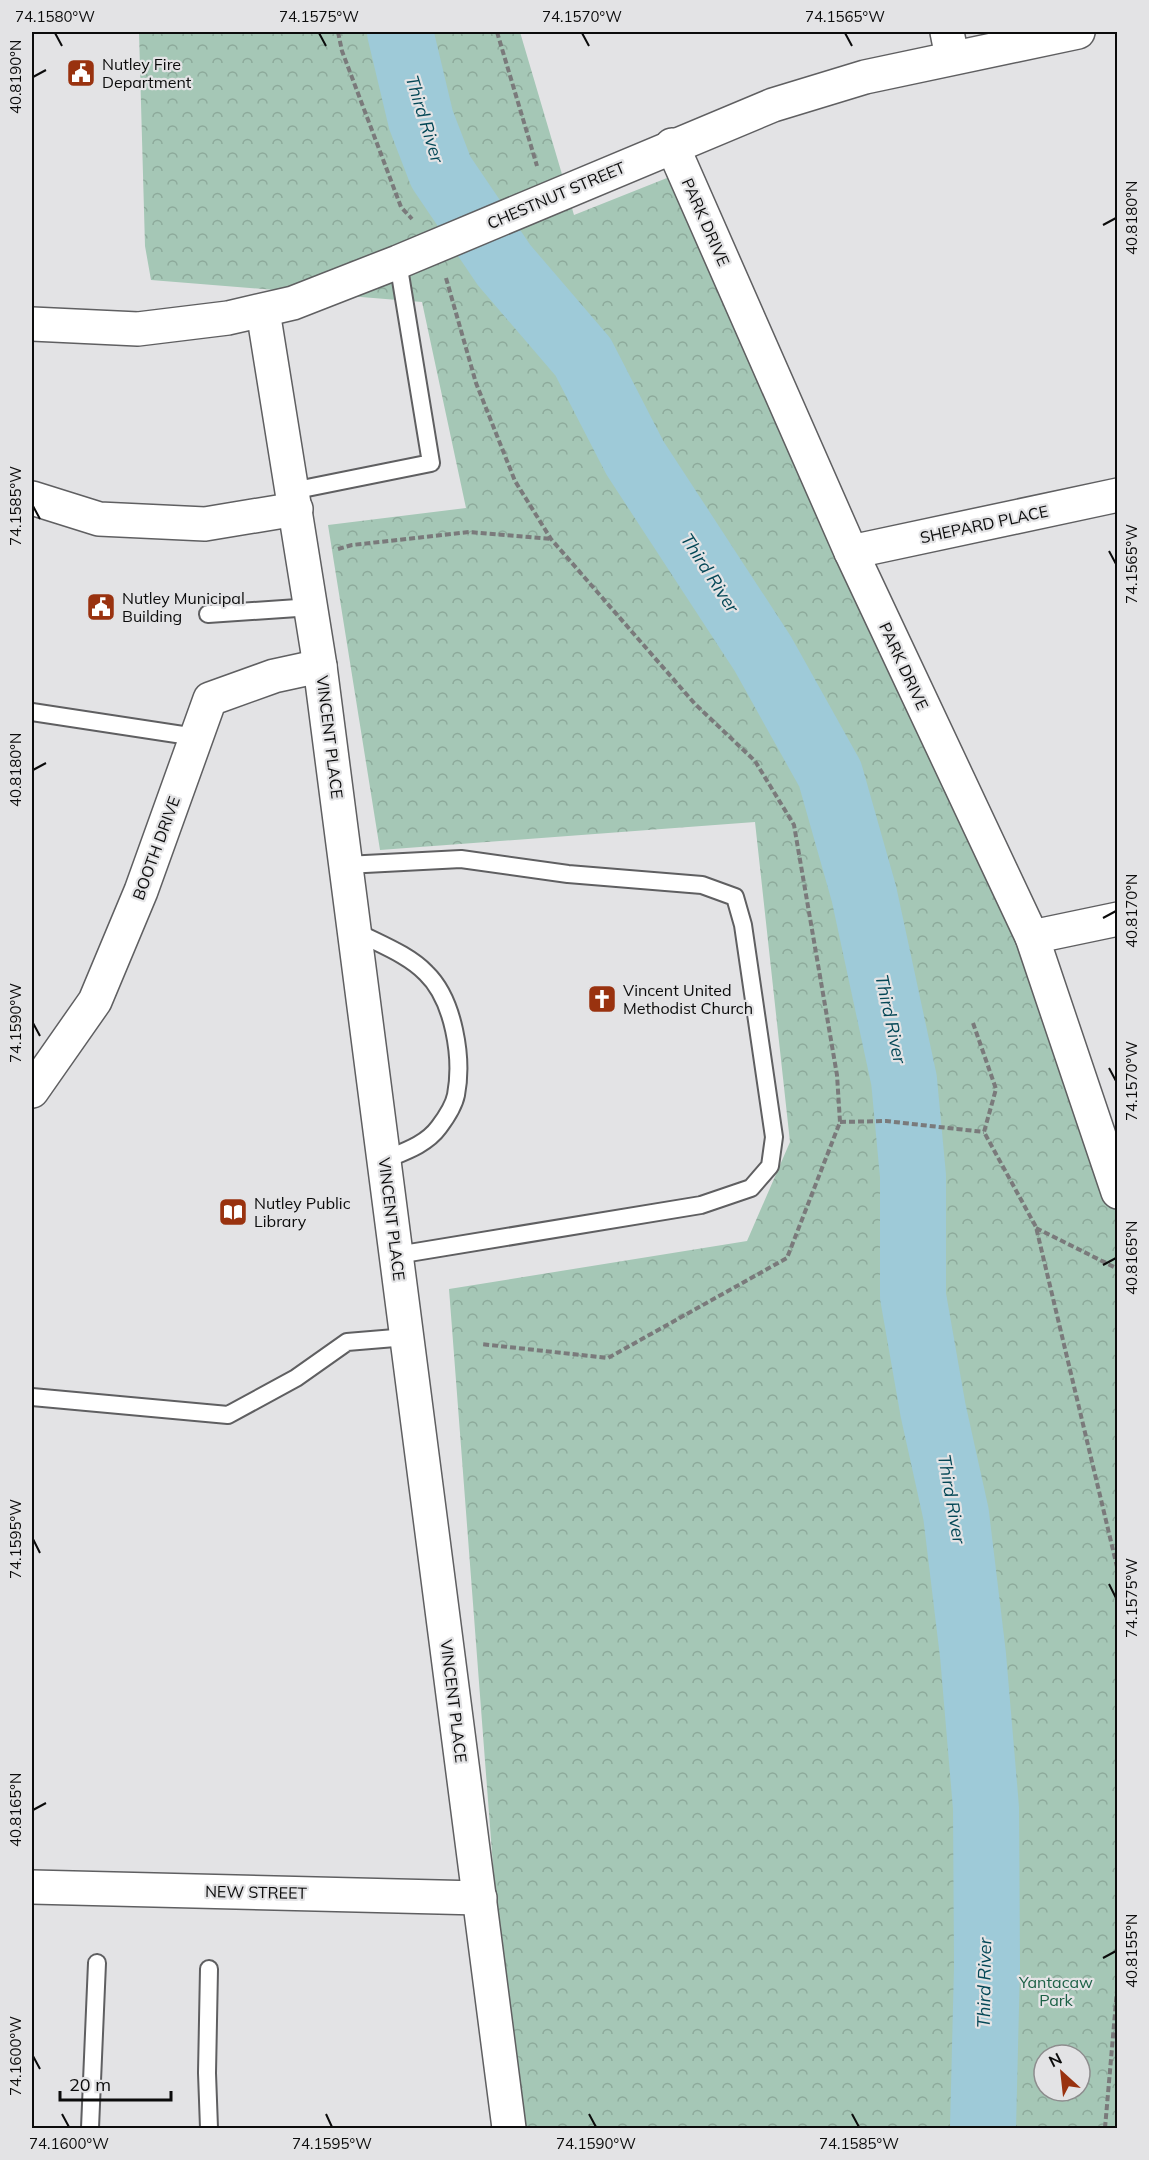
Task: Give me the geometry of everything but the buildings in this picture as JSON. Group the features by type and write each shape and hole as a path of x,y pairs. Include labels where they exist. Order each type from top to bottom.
{"street":[{"name":"CHESTNUT STREET","path":"32,324 138,329 185,325 263,311 320,294 773,105 949,44 1078,32"},
{"name":"PARK DRIVE","path":"672,146 851,552 1032,937 1118,1192"},
{"name":"VINCENT PLACE","path":"263,311 320,666 509,2128"},
{"name":"SHEPARD PLACE","path":"851,552 1118,495"},
{"path":"32,498 99,519 205,524 294,500"},
{"name":"BOOTH DRIVE","path":"32,1091 94,1001 141,891 210,699 274,676 320,666"},
{"path":"1032,937 1118,919"},
{"name":"NEW STREET","path":"32,1887 480,1898"}],"lane":[{"path":"294,500 431,464 398,262"},
{"path":"208,614 312,607"},
{"path":"32,712 196,737"},
{"path":"346,865 461,859 568,874 702,885 735,897 743,925 774,1137 770,1166 751,1188 701,1204 397,1255"},
{"path":"355,931 426,972 443,997 452,1026 458,1068 455,1097 438,1128 419,1145 384,1160"},
{"path":"32,1397 228,1415 296,1378 347,1342 407,1337"},
{"path":"90,2128 97,1963"},
{"path":"209,2128 207,2073 210,1970"}],"path":[{"path":"338,32 342,51 401,207 437,245 476,383 516,481 551,539 695,704 755,761 794,825 837,1075 840,1122 787,1258 608,1358 481,1344"},
{"path":"497,32 547,198"},
{"path":"304,559 352,545 469,532 551,539"},
{"path":"973,1023 996,1089 984,1132 1036,1227 1118,1571"},
{"path":"840,1122 886,1121 984,1132"},
{"path":"1036,1227 1118,1269"},
{"path":"1105,2128 1118,1979"}],"green space":[{"name":"Yantacaw Park","path":"139,32 520,32 574,215 682,172 1117,1147 1117,2128 513,2128 449,1289 747,1241 790,1142 755,822 380,850 328,525 466,508 422,302 151,280 145,246"}],"waterway":[{"name":"Third River","path":"400,32 421,120 441,172 504,265 583,357 635,458 763,654 830,774 864,894 904,1080 913,1176 913,1296 933,1410 956,1514 973,1655 986,1808 987,1967 983,2128"}],"place":[{"name":"Nutley Fire Department","path":"81,73"},
{"name":"Nutley Municipal Building","path":"101,607"},
{"name":"Vincent United Methodist Church","path":"602,999"},
{"name":"Nutley Public Library","path":"233,1212"}]}
